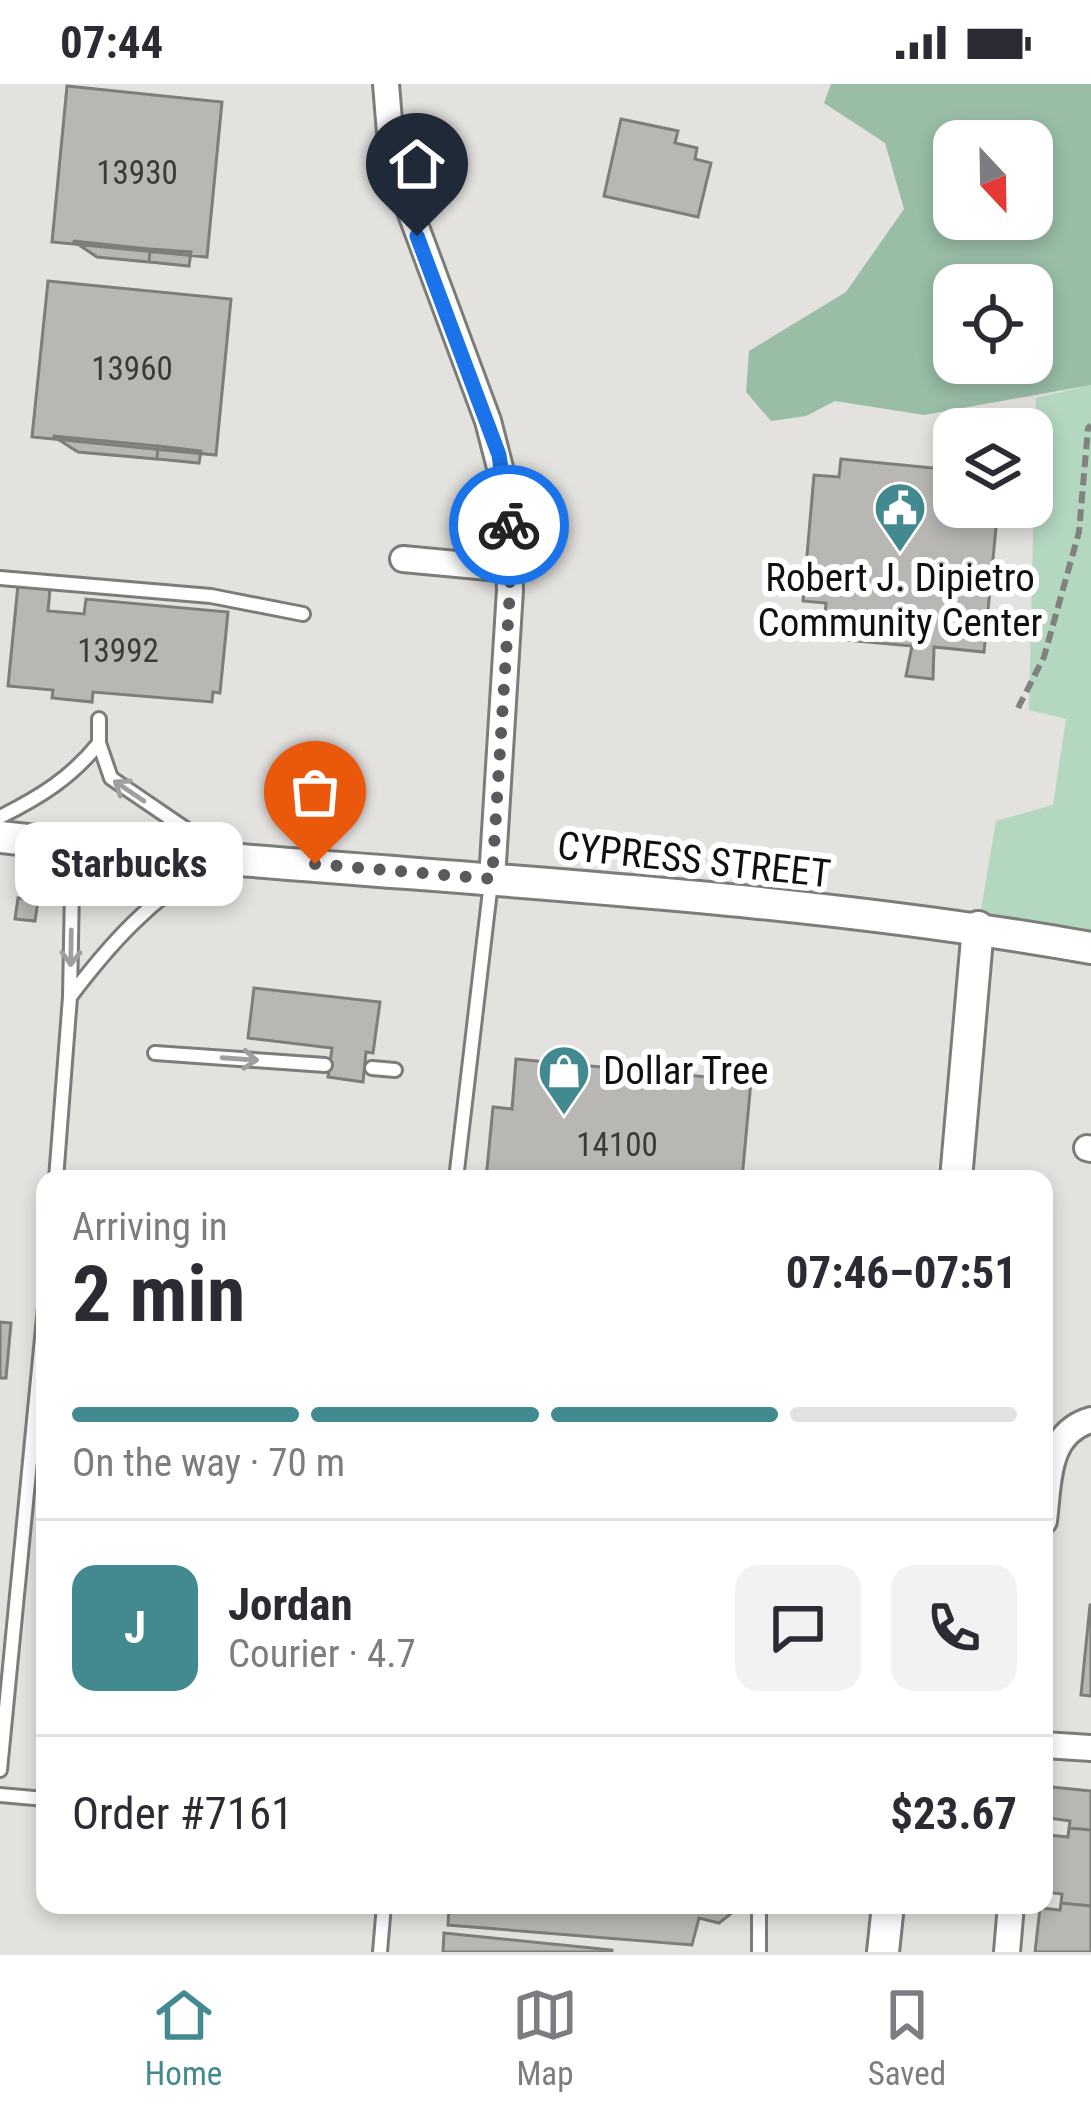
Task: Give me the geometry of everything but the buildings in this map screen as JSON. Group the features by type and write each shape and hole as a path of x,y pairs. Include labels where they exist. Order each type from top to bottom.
{"street":[{"path":"386,84 400,184 499,455 506,491 510,569 492,879"},
{"path":"403,559 510,569"},
{"name":"CYPRESS STREET","path":"0,837 492,879 978,928 1091,948"},
{"path":"957,1170 978,928"},
{"path":"1053,1461 1055,1448 1069,1429 1091,1420"},
{"path":"1053,1746 1091,1748"},
{"path":"883,1952 887,1914"},
{"path":"1007,1952 1010,1914"}],"lane":[{"path":"0,578 211,596 303,614"},
{"path":"70,997 106,949 152,905 226,856 111,778 99,742 99,719"},
{"path":"0,817 46,794 77,770 99,742"},
{"path":"40,841 72,887 70,997 57,1170"},
{"path":"457,1170 492,879"},
{"path":"154,1053 326,1065"},
{"path":"372,1068 395,1070"},
{"path":"0,1771 36,1400"},
{"path":"0,1795 36,1798"},
{"path":"380,1952 383,1914"},
{"path":"759,1952 760,1914"}],"path":[{"path":"1018,708 1044,657 1079,532 1091,425"}],"green space":[{"path":"831,84 1091,84 1091,385 963,408 933,408 933,413 924,415 835,401 806,416 771,421 746,392 749,351 846,292 904,209 885,143 824,103"},
{"path":"1091,385 1091,950 978,927 996,821 1053,805 1066,719 1029,710 1033,528 1053,528 1053,408 1036,408 1036,398"}],"way so far":[{"path":"315,864 492,879 510,590 509,525"}],"place":[{"name":"Robert J. Dipietro Community Center","path":"900,554"},
{"name":"Starbucks","path":"315,864"},
{"name":"Dollar Tree","path":"564,1117"}],"route":[{"path":"417,236 499,455 509,525"}]}
